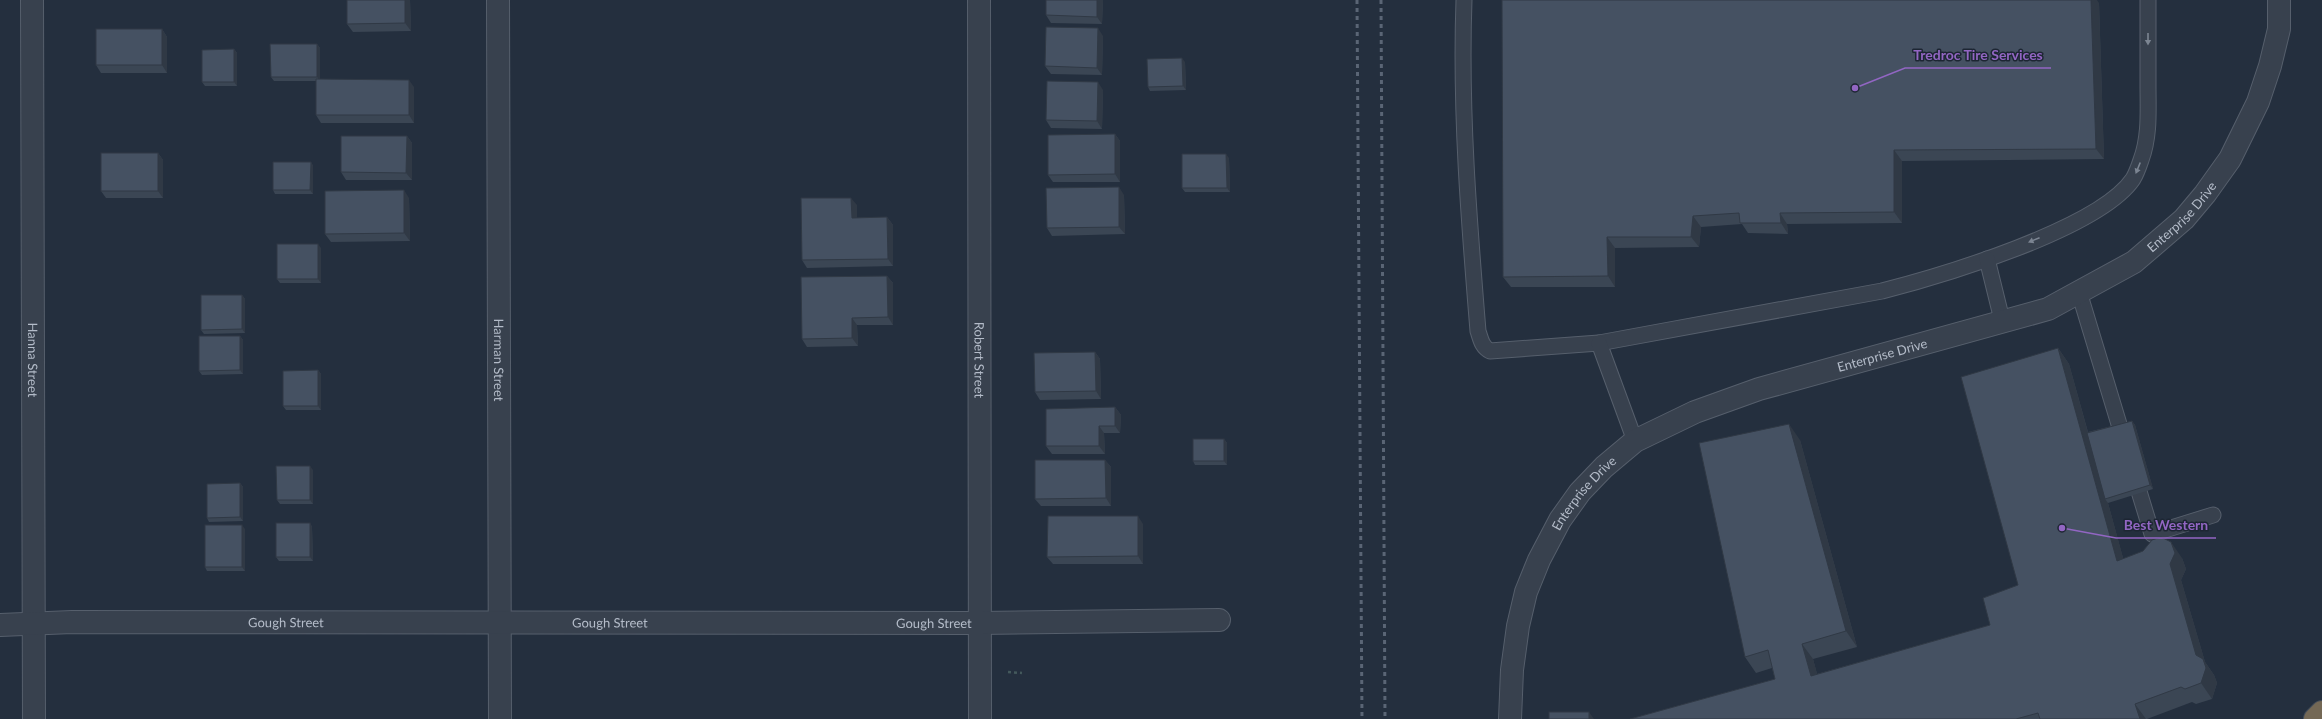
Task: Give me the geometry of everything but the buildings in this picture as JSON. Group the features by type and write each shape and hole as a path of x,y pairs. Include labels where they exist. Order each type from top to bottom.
{"highway":[{"path":"2315,719 2322,712"}],"street":[{"name":"Hanna Street","path":"32,0 34,719"},
{"name":"Harman Street","path":"498,0 500,719"},
{"name":"Robert Street","path":"979,0 980,719"},
{"name":"Enterprise Drive","path":"1510,719 1512,670 1518,626 1526,592 1538,560 1560,520 1580,492 1604,467 1635,441 1695,412 1759,389 2002,320 2048,309 2134,262 2184,219 2205,194 2230,159 2258,102 2270,66 2279,29 2279,0"},
{"name":"Gough Street","path":"0,625 34,623 980,623 1219,620"}],"lane":[{"path":"1464,0 1462,66 1472,257 1478,331 1485,349 1497,351 1599,343 1882,291 1924,280 1987,259 2093,213 2114,198 2133,178 2142,158 2148,125 2148,0"},
{"path":"1987,259 2002,320"},
{"path":"2079,292 2152,534 2213,514"},
{"path":"1599,343 1635,441"}],"path":[{"path":"1007,672 1022,673"}],"railway":[{"path":"1357,0 1362,719"},
{"path":"1381,0 1385,719"}],"place":[{"name":"Tredroc Tire Services","path":"1855,88"},
{"name":"Best Western","path":"2062,528"}]}
